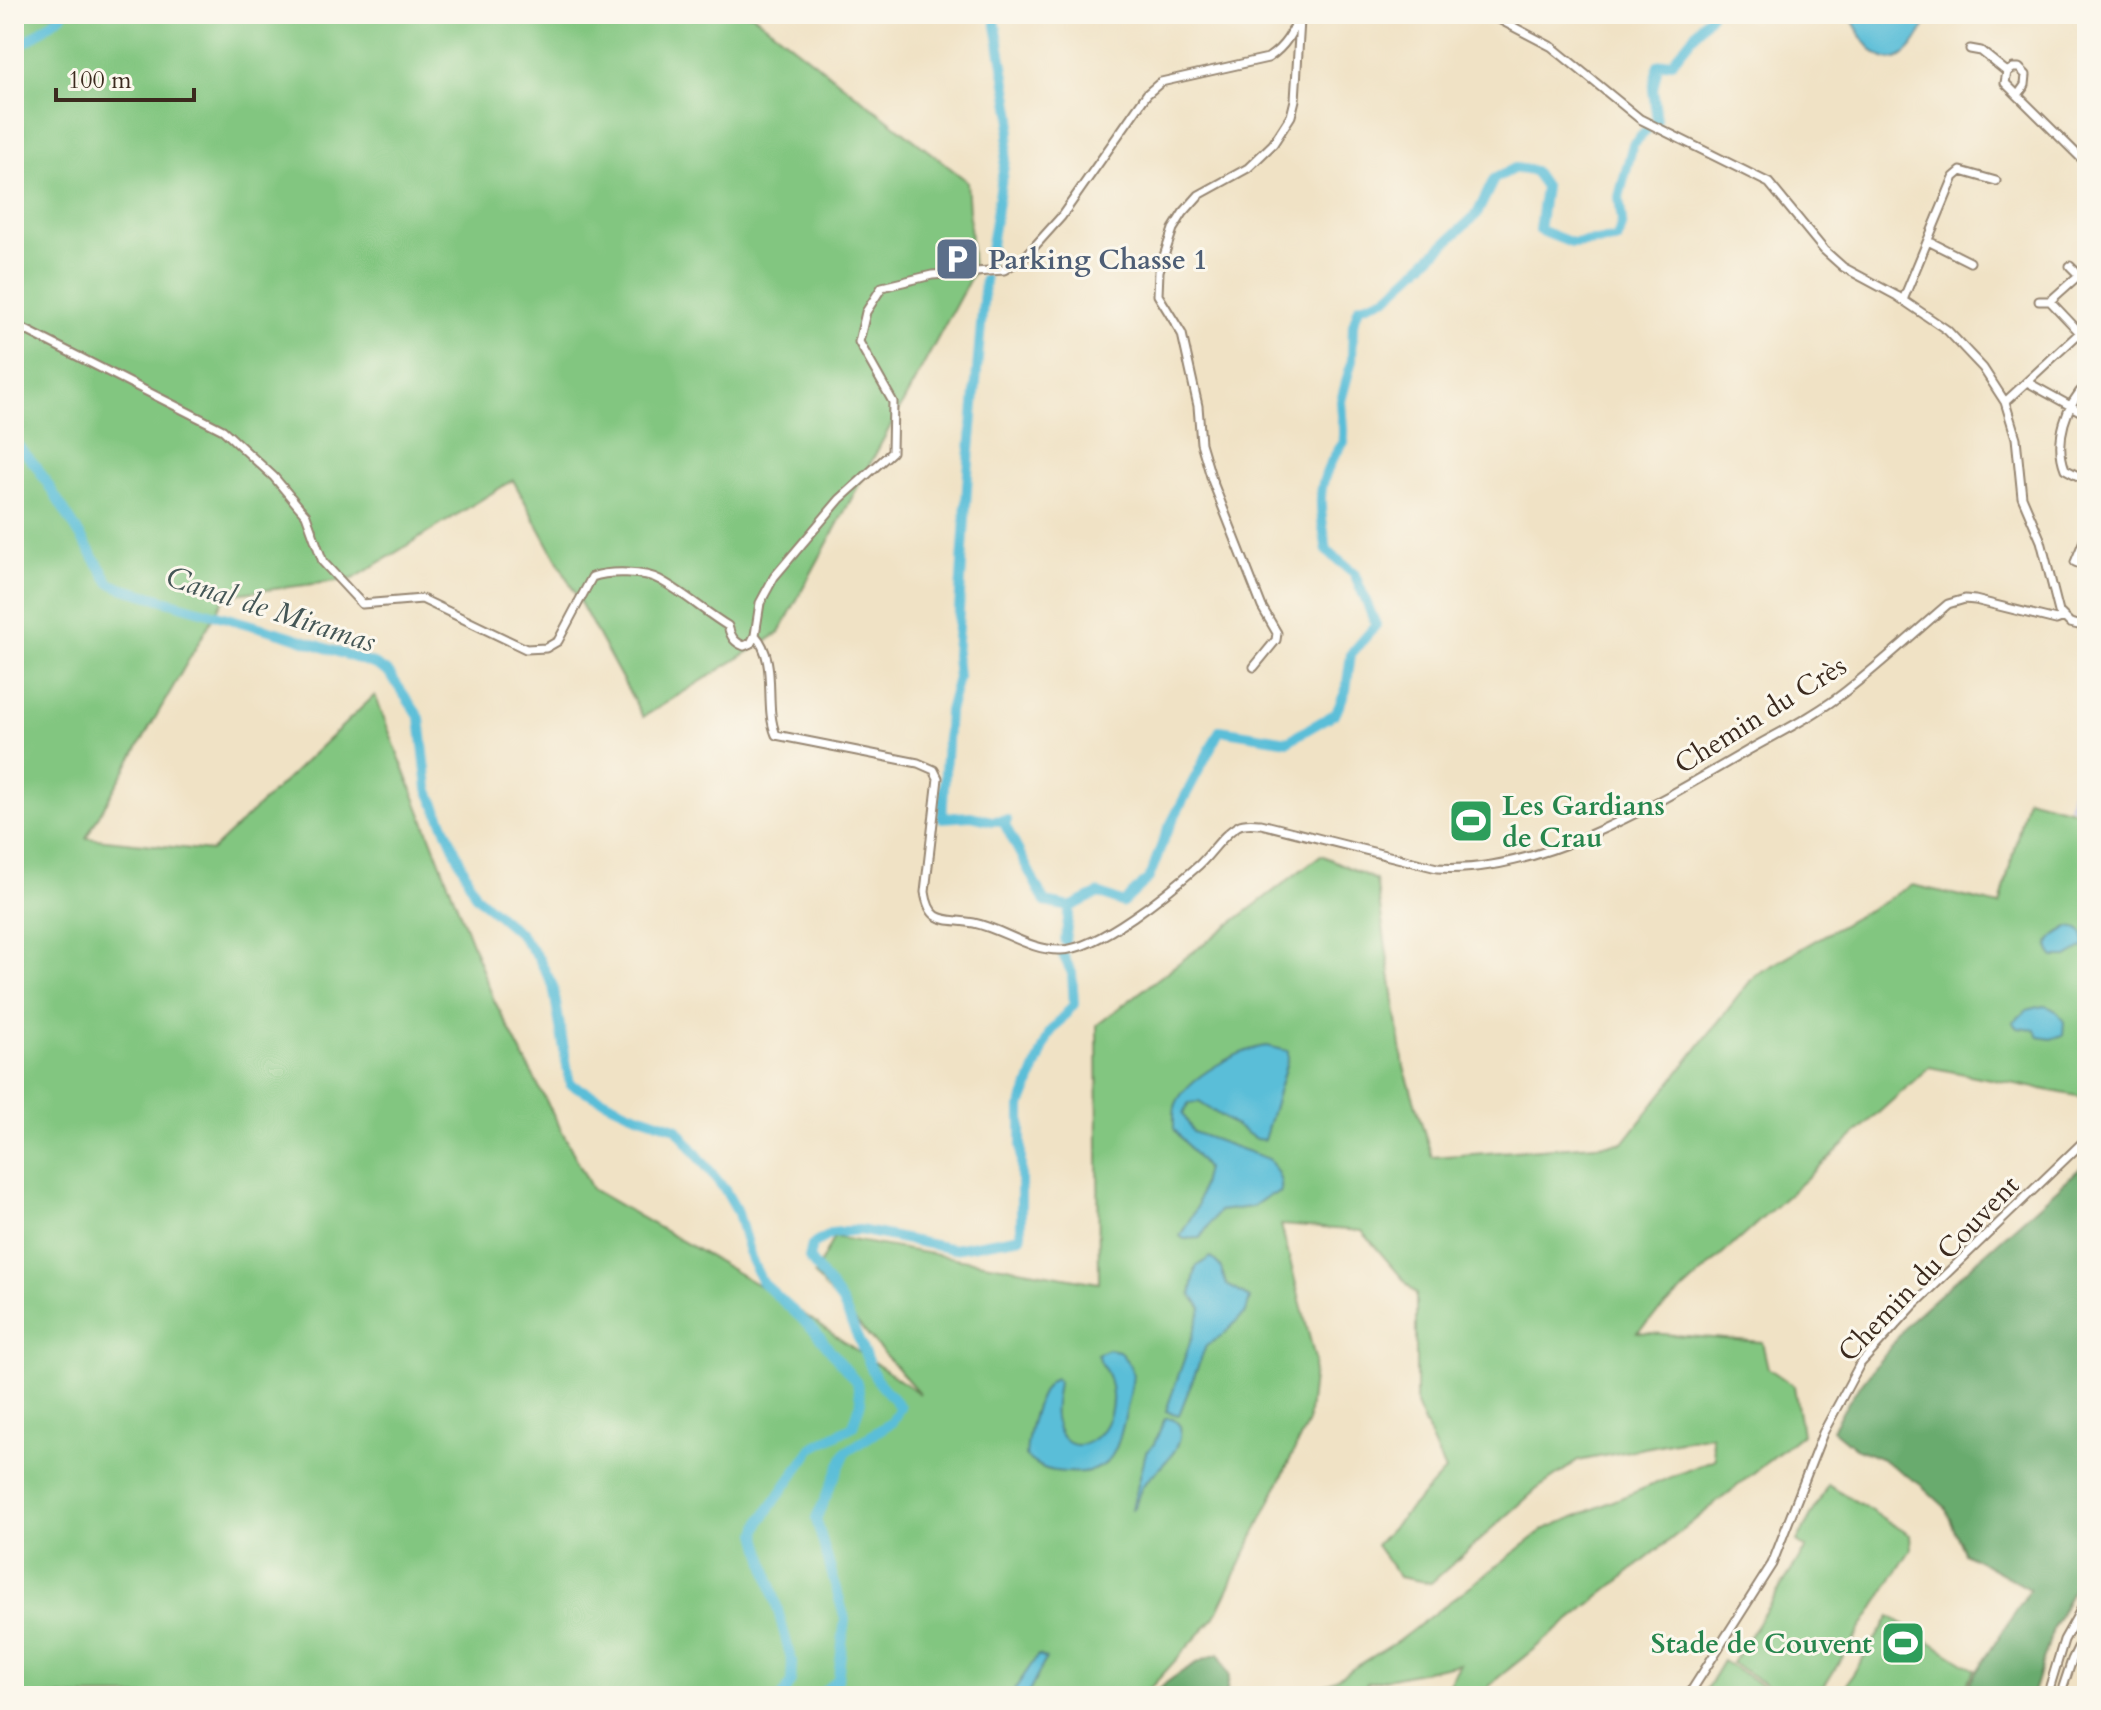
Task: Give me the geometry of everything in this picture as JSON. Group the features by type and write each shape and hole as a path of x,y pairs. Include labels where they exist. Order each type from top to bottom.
{"street":[{"path":"14,324 223,430 274,477 306,515 323,562 362,604 422,599 526,649 546,648 558,641 592,577 603,573 629,574 657,578 728,626 731,637 744,646 751,643 755,635 760,603 774,577 840,499 892,452 893,402 859,342 866,312 882,287 932,275 1004,270 1025,257 1061,217 1147,94 1161,82 1268,58 1281,50 1300,14"},
{"path":"1254,667 1276,640 1277,633 1262,607 1212,480 1201,443 1198,406 1182,334 1158,295 1159,271 1173,229 1183,213 1199,195 1248,168 1273,144 1291,116 1295,100 1300,14"},
{"path":"1489,14 1552,47 1640,119 1769,183 1824,250 1843,267 1903,300 1947,330 1983,368 2005,402 2016,438 2022,497 2041,541 2059,612 2070,623 2087,627"},
{"path":"1970,49 1981,51 2007,72"},
{"path":"2018,95 2025,85 2024,71 2013,68 2003,79 2005,83 2087,162"},
{"path":"1903,300 1954,177 1961,171 1996,181"},
{"path":"1928,241 1970,262"},
{"path":"2039,301 2050,301 2079,275 2070,266"},
{"path":"2050,301 2087,340"},
{"path":"2005,402 2087,326"},
{"path":"2027,382 2087,415"},
{"path":"2087,384 2070,406 2063,427 2061,458 2065,469 2087,481"},
{"path":"2087,533 2075,562 2087,567"},
{"name":"Chemin du Crès","path":"755,635 760,641 770,674 776,735 918,763 934,770 938,778 925,892 927,907 943,920 975,923 1043,948 1062,950 1083,946 1111,933 1199,865 1235,827 1246,823 1261,824 1437,868 1464,870 1505,862 1558,848 1649,806 1798,722 1844,693 1948,604 1965,599 1975,600 2056,620 2064,617"},
{"name":"Chemin du Couvent","path":"1688,1696 1772,1564 1823,1433 1860,1364 1914,1305 2087,1138"},
{"path":"2047,1696 2064,1640 2087,1599"},
{"path":"2060,1696 2087,1629"}],"shaded area":[{"path":"2087,708 2087,812 2068,807"}],"green space":[{"path":"14,14 752,14 967,181 973,273 779,633 643,717 513,480 353,579 226,595 86,838 211,851 375,695 494,1000 592,1189 779,1297 920,1394 814,1275 834,1237 1099,1283 1097,1025 1321,855 1376,880 1404,1067 1432,1157 1623,1143 1755,975 1912,885 2000,905 2027,798 2087,814 2087,1098 1929,1067 1637,1332 1762,1342 1768,1368 1794,1386 1802,1434 1489,1685 1487,1696 1442,1696 1460,1664 1367,1683 1360,1696 1308,1696 1398,1641 1545,1529 1715,1459 1711,1435 1578,1461 1537,1489 1431,1583 1399,1577 1376,1545 1445,1471 1416,1405 1416,1294 1362,1231 1281,1225 1315,1359 1308,1422 1215,1617 1143,1696 14,1696"},
{"path":"2087,1162 2087,1563 2054,1626 2032,1696 1961,1696 2030,1589 1964,1553 1945,1507 1921,1485 1882,1459 1855,1448 1832,1429 1852,1396 1913,1318"},
{"path":"1828,1484 1910,1535 1911,1549 1818,1696 1784,1696 1732,1663 1806,1548 1797,1542"},
{"name":"Stade de Couvent","path":"1890,1616 1975,1670 1958,1696 1839,1696"},
{"path":"1219,1654 1229,1676 1226,1696 1151,1696 1183,1671"},
{"name":"Stade de Couvent","path":"1723,1661 1779,1696 1702,1696"}],"water":[{"path":"1849,14 1928,14 1911,48 1896,59 1887,59 1869,47"},
{"path":"2069,927 2082,932 2084,947 2067,957 2054,957 2049,947 2051,939"},
{"path":"2043,1006 2053,1009 2060,1016 2064,1022 2063,1035 2051,1039 2039,1037 2035,1030 2018,1028 2013,1022 2027,1010"},
{"path":"1267,1046 1288,1051 1288,1058 1264,1140 1256,1139 1199,1102 1189,1103 1183,1114 1193,1132 1269,1159 1280,1180 1280,1193 1268,1196 1252,1207 1219,1211 1200,1238 1184,1239 1180,1236 1197,1207 1206,1168 1174,1129 1176,1104 1191,1084 1216,1066"},
{"path":"1211,1257 1220,1266 1227,1285 1250,1298 1246,1312 1224,1334 1206,1346 1179,1415 1166,1411 1202,1308 1191,1295 1196,1267"},
{"path":"1108,1349 1119,1351 1130,1365 1133,1375 1122,1430 1114,1452 1101,1466 1080,1472 1054,1471 1035,1464 1026,1457 1031,1425 1043,1392 1055,1378 1058,1381 1055,1418 1061,1434 1070,1443 1080,1445 1092,1440 1101,1431 1109,1418 1112,1401 1109,1378 1097,1354"},
{"path":"1165,1418 1173,1418 1180,1426 1178,1444 1142,1486 1132,1509 1146,1452 1154,1444"},
{"path":"1038,1655 1046,1659 1027,1696 1010,1696"}],"waterway":[{"path":"988,263 1012,117 994,14"},
{"path":"1657,121 1653,89 1658,65 1672,62 1711,14"},
{"name":"Canal de Miramas","path":"14,46 29,40 62,15"},
{"path":"1065,941 1070,907 1099,893 1123,903 1149,878 1167,831 1220,730 1288,741 1336,713 1346,690 1351,654 1376,625 1354,573 1327,551 1321,506 1323,481 1344,442 1341,401 1352,360 1353,325 1359,307 1387,297 1477,214 1494,179 1515,168 1534,171 1545,187 1539,230 1572,243 1617,239 1622,222 1619,197 1633,144 1646,131"},
{"path":"985,279 968,473 956,656 958,678 949,711 942,818 971,816 992,821 1007,820 1005,825 1045,902 1070,907"},
{"name":"Canal de Miramas","path":"14,441 37,467 110,583 287,635 376,665 389,673 420,718 428,789 475,895 520,934 539,959 553,986 570,1084 629,1112 676,1128 725,1190 738,1213 751,1259 762,1282 815,1331 857,1383 861,1402 853,1426 812,1448 761,1521 757,1533 792,1662 791,1683 783,1696"},
{"path":"819,1696 838,1679 845,1619 816,1519 846,1452 892,1422 900,1407 876,1379 842,1302 809,1258 812,1245 832,1233 859,1230 954,1249 1021,1237 1021,1106 1049,1034 1074,1004 1072,973 1063,955"}],"place":[{"name":"Parking Chasse 1","path":"957,259"},
{"name":"Les Gardians de Crau","path":"1471,821"},
{"name":"Stade de Couvent","path":"1903,1643"}]}
